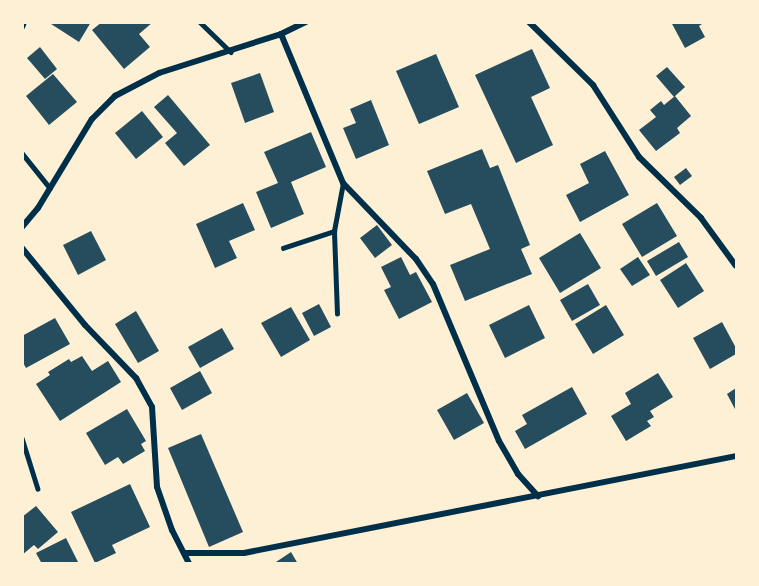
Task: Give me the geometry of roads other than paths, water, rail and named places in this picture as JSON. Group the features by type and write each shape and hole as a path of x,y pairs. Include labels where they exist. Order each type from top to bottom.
{"street":[{"path":"22,226 50,188 92,119 115,96 159,73 231,52 281,34 306,22"},
{"path":"528,22 593,85 639,157 701,218 736,266"},
{"path":"281,34 343,183 416,259 433,284 499,441 518,474 538,496"},
{"path":"22,248 84,325 136,378 152,407 156,436 157,487 189,564"},
{"path":"184,553 244,553 736,456"}],"lane":[{"path":"200,22 231,52"},
{"path":"22,153 50,188"},
{"path":"337,314 334,231 343,183"},
{"path":"283,248 334,231"},
{"path":"22,438 38,489"}]}
